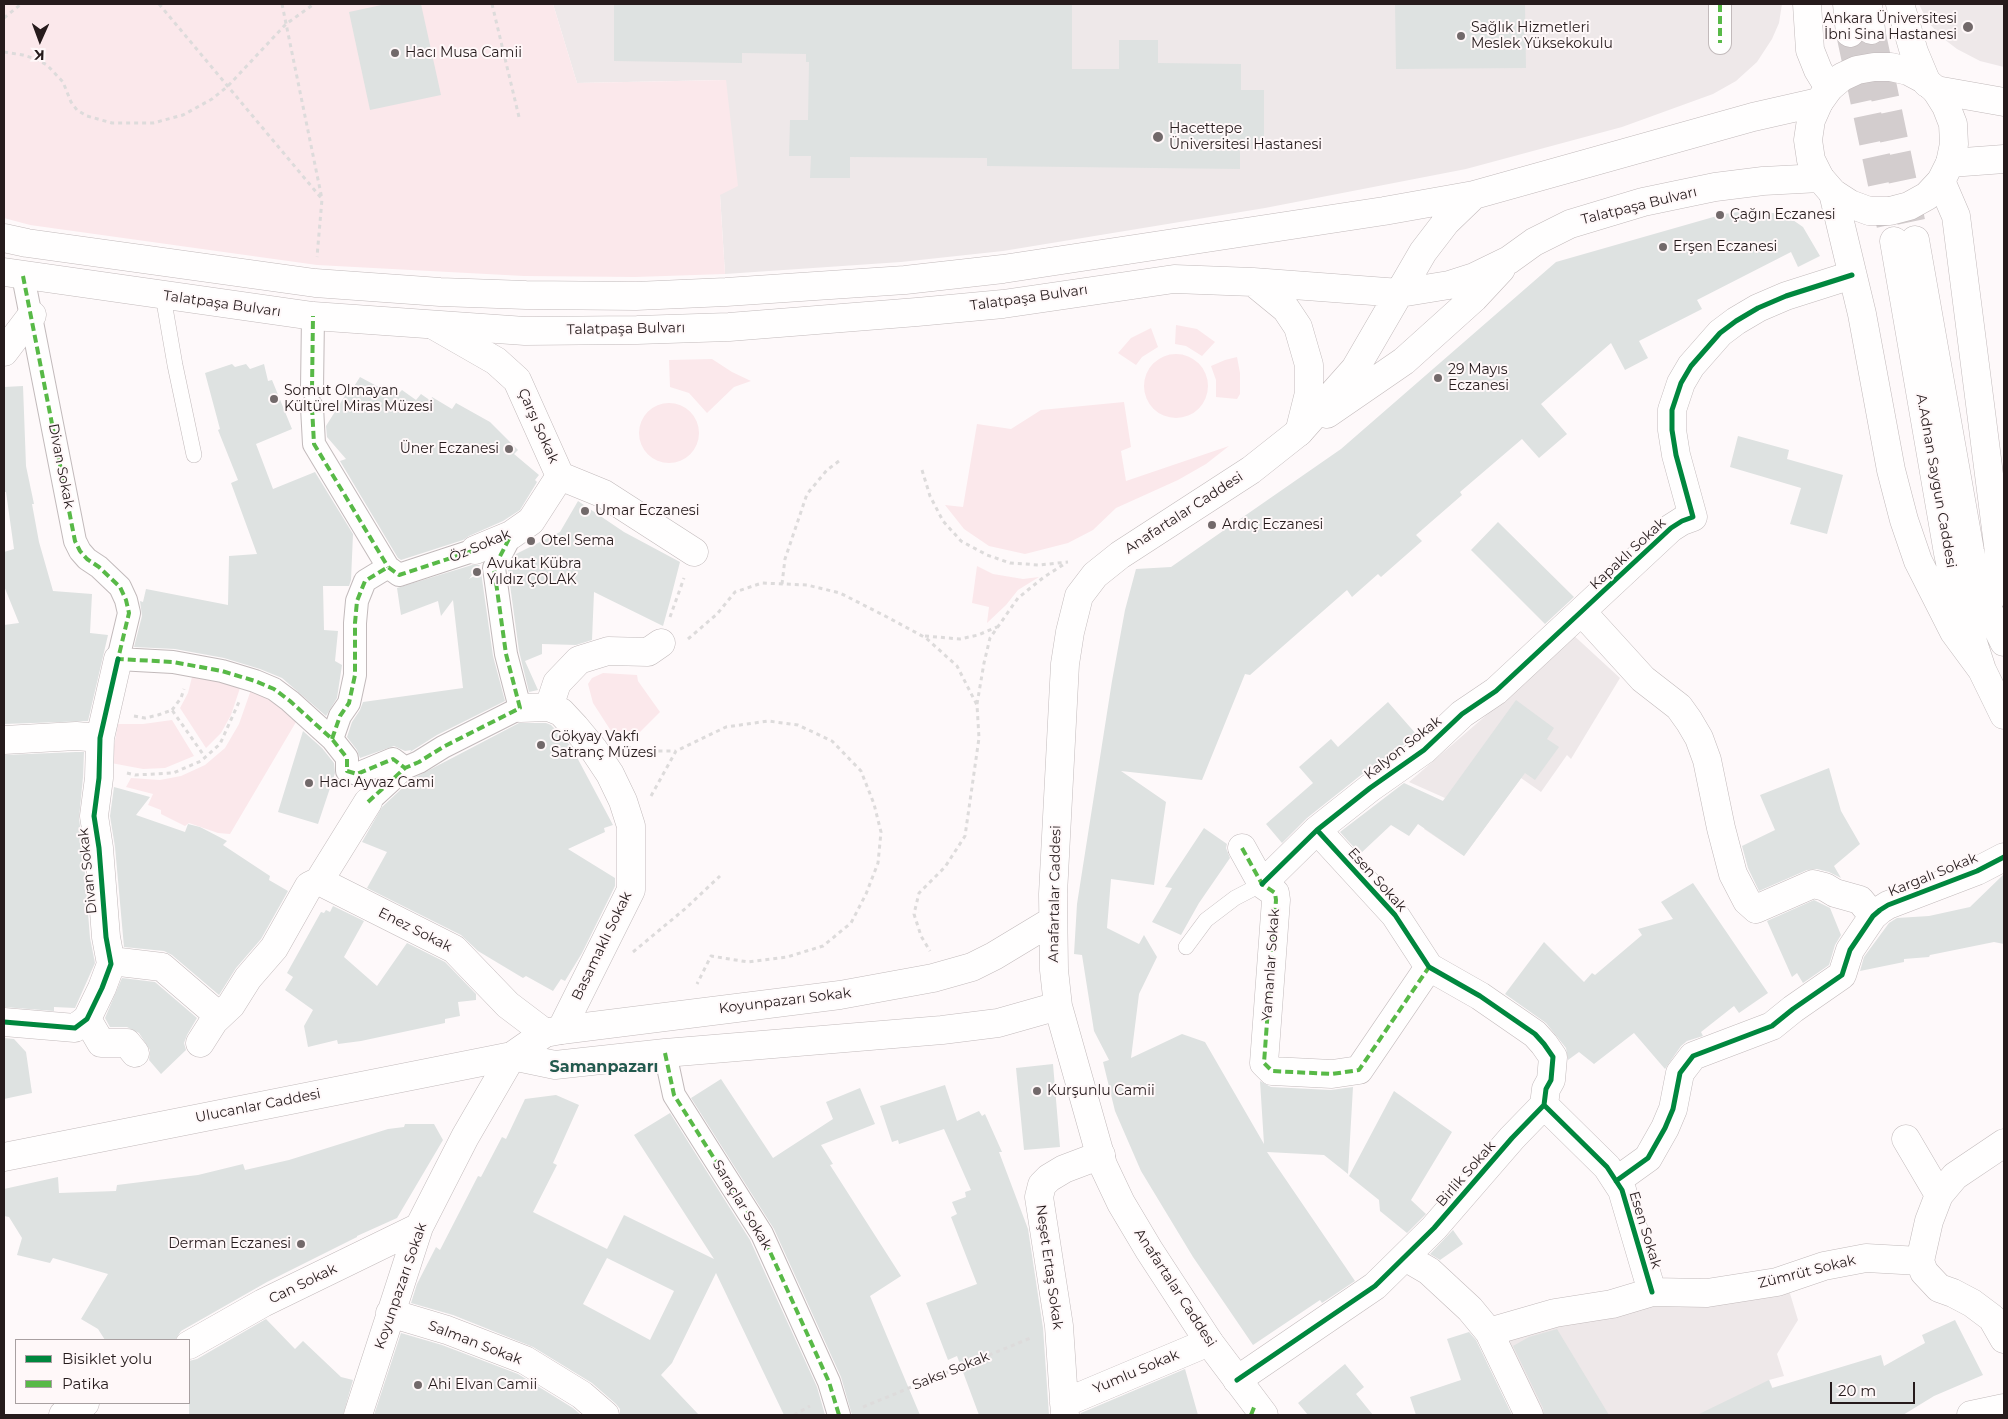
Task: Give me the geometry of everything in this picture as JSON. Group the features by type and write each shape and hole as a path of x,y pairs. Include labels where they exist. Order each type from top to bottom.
{"main road":[{"path":"1808,4 1810,50 1818,70 1824,95"},
{"path":"1846,4 1863,22"},
{"path":"1826,185 1850,204 1869,211 1890,211 1909,206 1927,196 1945,172 1954,144 1953,124 1946,106 1931,87 1914,52 1900,4"},
{"path":"1982,670 1949,623 1918,561 1904,520 1891,470 1852,275 1826,185 1811,160 1808,140 1811,120 1824,95 1842,77 1857,70 1891,67 1908,71 1931,87 2004,102"},
{"path":"4,238 27,244 315,283 497,294 636,296 905,280 1003,269 1384,211 1474,195 1824,95"},
{"path":"1945,172 2004,159"},
{"path":"1945,172 1956,216 2004,592"},
{"name":"Talatpaşa Bulvarı","path":"14,274 313,316 435,326 525,331 729,327 1003,304 1167,280 1253,282 1400,293 1449,285 1474,277 1509,260 1534,242 1570,224 1643,202 1734,185 1826,185"},
{"path":"1299,432 1355,369 1423,252 1446,222 1474,195"},
{"name":"A.Adnan Saygun Caddesi","path":"2004,642 1979,591 1905,240 1948,553 1955,587 1982,670 2004,714"},
{"path":"1299,432 1367,388 1404,361 1474,298 1509,260"},
{"name":"Kapaklı Sokak","path":"1582,612 1671,528 1693,517 1676,455 1672,430 1672,410 1675,396 1691,366 1720,333 1758,308 1786,296 1852,275"},
{"path":"1253,282 1286,309 1298,327 1307,356 1309,365 1309,393 1299,432"},
{"path":"4,352 32,315"},
{"name":"Çarşı Sokak","path":"435,326 496,361 517,380 560,476 604,494 694,552"},
{"name":"Anafartalar Caddesi","path":"1256,1412 1237,1380 1209,1342 1149,1250 1121,1203 1103,1165 1058,1006 1054,970 1052,922 1060,728 1065,664 1070,632 1079,596 1095,575 1111,562 1251,470 1299,432"},
{"name":"Öz Sokak","path":"475,550 511,535 531,521 560,476"},
{"path":"1582,612 1643,679 1679,707 1690,722 1699,738 1707,760 1733,874 1747,901 1756,909 1813,884 1860,900 1873,916 1850,950 1842,975 1799,1004 1772,1026 1693,1056 1680,1073 1673,1109 1665,1128 1648,1158 1616,1181"},
{"name":"Kalyon Sokak","path":"1262,884 1317,830 1370,788 1424,750 1462,714 1496,691 1582,612"},
{"path":"520,708 549,707 557,683 579,660 608,651 648,652 661,643"},
{"name":"Divan Sokak","path":"111,961 106,937 99,848 94,816 100,738 118,658"},
{"name":"Basamaklı Sokak","path":"549,707 560,712 584,738 610,774 624,801 631,826 631,890 553,1032"},
{"path":"4,740 76,736 100,738"},
{"path":"4,1022 75,1028 87,1019 102,988 111,961 162,967 211,1027 231,1005 248,978 274,948 309,886 318,881 368,802"},
{"name":"Esen Sokak","path":"1317,830 1395,915 1430,967 1480,996 1535,1034 1544,1044 1553,1058 1551,1080 1546,1089 1544,1105 1607,1167 1622,1190 1652,1292"},
{"name":"Yamanlar Sokak","path":"1242,848 1262,884 1275,893 1276,900 1264,1063 1272,1071 1332,1074 1359,1070 1430,967"},
{"name":"Kargalı Sokak","path":"1873,916 1888,905 1945,884 2004,857"},
{"name":"Enez Sokak","path":"318,881 454,949 508,1005 553,1032"},
{"name":"Koyunpazarı Sokak","path":"358,1415 419,1227 465,1136 512,1056 553,1032 840,995 932,978 957,971 994,956 1052,922"},
{"path":"512,1056 555,1065 942,1030 998,1023 1058,1006"},
{"path":"87,1019 101,1043 127,1043 135,1054"},
{"name":"Ulucanlar Caddesi","path":"4,1157 512,1056"},
{"name":"Birlik Sokak","path":"1237,1380 1375,1286 1434,1228 1512,1138 1544,1105"},
{"path":"1906,1139 1939,1195"},
{"path":"2004,1143 1955,1176 1939,1195 1929,1221 1920,1261 1924,1272 1939,1288 1972,1303 1992,1318 2004,1339"},
{"name":"Neşet Ertaş Sokak","path":"1065,1409 1059,1326 1039,1197 1042,1185 1049,1178 1064,1169 1101,1155"},
{"name":"Can Sokak","path":"190,1344 262,1303 419,1227"},
{"path":"1405,1257 1429,1271 1470,1309 1489,1332 1529,1415"},
{"name":"Zümrüt Sokak","path":"1489,1332 1555,1313 1612,1304 1652,1292 1708,1293 1777,1282 1824,1266 1866,1258 1920,1261"},
{"name":"Salman Sokak","path":"390,1313 447,1330 525,1360 582,1395 605,1415"},
{"name":"Yumlu Sokak","path":"1065,1409 1209,1342"},
{"path":"63,1415 83,1404"},
{"path":"1971,1415 2004,1408"}],"street":[{"path":"1720,4 1720,43"},
{"name":"Divan Sokak","path":"14,274 32,315 51,390 75,541 87,559 114,575 126,600 129,613 118,658"},
{"path":"313,316 312,398 314,444 397,570"},
{"path":"368,802 405,768 419,762 442,747 520,708 506,654 494,568 511,535"},
{"name":"Öz Sokak","path":"332,740 340,716 349,703 355,675 357,602 365,581 397,570 475,550"},
{"path":"118,658 173,662 222,671 247,679 279,693 332,740 347,758 347,771 356,774 393,759 405,768"},
{"name":"Saraçlar Sokak","path":"665,1054 674,1095 762,1234 829,1382 839,1415"}],"lane":[{"path":"164,296 174,365 194,454"},
{"path":"1186,947 1206,920 1235,898 1262,884"}],"path":[{"path":"4,18 21,4"},
{"path":"159,4 322,199"},
{"path":"282,4 322,199 315,283"},
{"path":"4,52 36,59 47,66 63,82 71,102 77,110 100,121 138,125 169,120 198,108 228,86 286,24 314,4"},
{"path":"492,4 519,116"},
{"path":"782,584 785,559 808,494 827,470 838,461"},
{"path":"922,470 930,496 943,521 961,540 987,555 1010,563 1038,565 1068,562 1111,562"},
{"path":"694,552 661,643 676,648 717,614 736,592 762,583 807,585 840,593 922,636 957,666 977,705"},
{"path":"957,971 928,950 921,936 914,914 919,893 945,866 965,836 979,738 977,705 990,638 1018,598 1044,577 1068,562"},
{"path":"922,636 960,639 978,635 998,627"},
{"path":"99,767 135,775 173,773 201,761 220,744 230,725 247,679"},
{"path":"106,712 146,718 172,710 205,757"},
{"path":"584,738 641,751 676,752 726,727 768,722 798,725 832,741 861,771 874,804 881,832 878,863 866,894 851,923 823,946 787,957 748,962 711,956 699,980 689,1014"},
{"path":"631,826 645,806 676,752"},
{"path":"630,955 686,908 720,876"}],"shaded area":[{"path":"4,4 553,4 577,83 726,80 738,186 720,195 725,274 635,277 524,276 317,265 30,225 4,218"},
{"name":"Hacettepe Üniversitesi Hastanesi","path":"553,4 1782,4 1779,23 1772,39 1757,62 1736,81 1713,94 1622,127 1466,169 1265,208 1003,251 901,262 725,274 720,195 726,80 577,83"},
{"name":"Ankara Üniversitesi İbni Sina Hastanesi","path":"1919,4 2004,4 2004,67 1980,61 1957,49 1940,36 1926,19"},
{"path":"1176,325 1197,329 1215,342 1202,356 1186,346 1175,344"},
{"path":"1151,328 1158,347 1142,357 1136,365 1118,353 1131,338"},
{"path":"1176,354 1194,359 1199,363 1203,368 1208,386 1203,404 1199,409 1194,413 1176,418 1158,413 1153,409 1149,404 1144,386 1149,368 1153,363 1158,359"},
{"path":"1237,357 1240,373 1240,394 1237,399 1216,397 1216,380 1211,366"},
{"path":"712,359 751,381 734,387 707,413 689,393 670,387 669,360"},
{"path":"1124,402 1131,447 1121,451 1126,481 1229,446 1206,464 1178,480 1116,508 1093,530 1068,543 1025,554 989,546 964,529 945,505 963,507 977,424 1011,429 1041,410"},
{"path":"669,403 685,408 690,412 694,417 699,433 694,449 690,454 685,458 669,463 653,458 648,454 644,449 639,433 644,417 648,412 653,408"},
{"path":"977,566 993,574 1023,579 1039,577 1018,590 1006,605 987,623 989,607 972,603"},
{"path":"1570,632 1620,678 1571,759 1567,755 1541,792 1521,778 1464,856 1424,829 1445,798 1409,782 1512,693"},
{"path":"193,673 242,682 231,715 221,733 206,748 180,708 188,693"},
{"path":"603,673 637,675 638,681 660,712 633,739 611,731 593,703 588,684 592,678"},
{"path":"252,687 280,701 296,722 230,834 218,833 189,823 185,826 161,814 161,810 148,805 153,794 126,787 131,778 160,780 181,776 205,765 225,748 239,724"},
{"path":"172,720 194,756 165,768 143,769 111,763 118,724 143,724"},
{"path":"1788,1287 1798,1320 1777,1354 1784,1376 1769,1380 1785,1415 1537,1415 1503,1337 1560,1318"}],"building":[{"name":"Hacı Musa Camii","path":"386,4 421,4 441,95 370,110 349,12"},
{"path":"614,4 1072,4 1072,69 1119,69 1119,40 1158,40 1158,63 1241,64 1241,90 1264,90 1264,150 1240,149 1240,169 987,166 987,158 850,157 850,178 810,178 811,156 789,156 790,120 808,120 809,62 806,62 806,54 742,53 742,63 614,61"},
{"name":"Sağlık Hizmetleri Meslek Yüksekokulu","path":"1395,4 1525,4 1526,68 1396,69"},
{"path":"1761,211 1790,218 1803,227 1820,256 1798,267 1791,252 1697,300 1702,309 1639,341 1648,358 1625,370 1611,343 1541,404 1567,434 1539,458 1522,439 1460,492 1462,495 1416,535 1422,541 1381,577 1378,574 1352,597 1347,590 1250,675 1245,674 1202,780 1121,771 1166,802 1154,885 1111,879 1107,928 1139,944 1144,935 1157,957 1139,994 1131,1058 1182,1034 1205,1042 1264,1144 1260,1081 1271,1087 1331,1090 1353,1087 1348,1174 1324,1155 1267,1152 1355,1281 1322,1303 1320,1300 1253,1345 1193,1257 1141,1171 1115,1111 1103,1062 1109,1060 1094,1031 1082,955 1074,954 1077,904 1112,681 1125,610 1136,569 1171,567 1341,449 1556,262 1724,214"},
{"path":"232,364 235,367 246,364 250,369 264,364 268,381 272,380 292,429 256,444 273,489 315,472 353,534 351,580 349,586 323,586 324,630 338,631 335,661 342,665 337,698 326,716 282,678 260,669 224,658 175,649 134,647 142,616 140,601 143,602 146,589 228,605 229,556 257,554 231,483 238,480 218,430 220,429 205,373"},
{"path":"360,377 386,391 388,387 399,393 402,390 416,400 421,394 431,401 432,397 452,409 456,403 490,422 518,450 514,454 539,475 535,480 537,482 520,510 503,521 463,540 401,560 398,558 340,461 346,459 327,437 326,426 348,391 351,391"},
{"path":"23,386 26,466 39,542 53,591 92,594 90,633 108,635 88,721 4,724 4,625 19,623 4,586 4,552 14,549 6,492 4,492 4,387"},
{"path":"1738,436 1789,450 1787,459 1843,475 1827,534 1790,524 1801,488 1730,467"},
{"path":"578,501 624,532 680,562 670,601 663,626 594,592 592,640 576,645 542,644 542,654 525,661 538,690 529,692 519,651 508,570 516,554 560,532"},
{"path":"1498,522 1574,597 1545,624 1471,550"},
{"path":"472,565 480,565 469,579 481,572 493,656 505,701 437,735 410,752 411,750 405,751 394,746 360,758 357,750 347,737 352,722 363,702 463,688 453,600 441,616 438,601 401,615 397,588"},
{"path":"1516,700 1554,728 1547,739 1559,747 1535,780 1525,773 1464,856 1418,824 1409,836 1391,825 1360,854 1340,832 1404,783 1443,801"},
{"path":"1388,702 1417,735 1361,775 1307,818 1282,843 1266,824 1313,783 1299,767 1331,739 1338,747"},
{"path":"519,723 546,723 551,725 563,737 572,748 613,825 604,828 605,832 568,849 615,878 615,886 582,953 565,981 561,979 553,991 526,976 523,978 478,951 461,935 367,888 387,852 362,842 382,807 412,779"},
{"name":"Hacı Ayvaz Cami","path":"303,731 322,748 334,763 335,773 318,824 278,812"},
{"path":"84,752 79,818 90,938 95,963 75,1008 54,1007 54,1011 4,1007 4,755"},
{"path":"1829,768 1841,811 1860,844 1834,866 1841,878 1817,869 1807,870 1759,891 1748,868 1742,846 1775,830 1760,795"},
{"path":"114,787 150,797 136,815 185,832 188,824 200,827 227,841 223,845 270,876 269,880 288,891 261,939 236,968 219,995 172,955 164,951 124,947 115,847 110,816"},
{"path":"1204,828 1227,844 1226,848 1230,858 1199,903 1181,935 1152,922 1172,888 1165,887"},
{"path":"2004,874 2004,944 1994,942 1930,955 1929,957 1904,959 1904,962 1860,971 1864,957 1889,923 1897,918 1929,916 1970,907"},
{"path":"1693,883 1768,993 1739,1013 1734,1006 1701,1032 1703,1036 1687,1041 1681,1046 1665,1069 1634,1033 1594,1064 1579,1052 1568,1060 1566,1048 1546,1023 1505,994 1544,942 1584,982 1592,973 1595,975 1642,935 1638,929 1673,919 1661,902"},
{"path":"1814,900 1830,908 1841,935 1835,945 1829,965 1803,983 1797,973 1792,977 1767,921"},
{"path":"333,906 364,921 344,957 377,986 407,943 445,962 476,994 476,1000 458,1002 460,1016 445,1019 445,1023 361,1041 338,1044 337,1040 308,1047 304,1026 313,1010 285,990 293,977 287,973 321,912 324,913 326,910 330,912"},
{"path":"122,978 155,982 197,1018 184,1043 186,1050 161,1074 149,1060 150,1050 139,1033 127,1027 110,1027 105,1018"},
{"path":"4,1038 14,1039 26,1052 32,1093 4,1099"},
{"path":"1053,1064 1060,1147 1024,1150 1016,1068"},
{"path":"721,1079 773,1158 833,1119 826,1102 860,1088 875,1124 821,1145 833,1164 830,1165 901,1276 870,1296 920,1415 852,1415 841,1377 774,1229 691,1098"},
{"path":"945,1085 957,1121 979,1111 982,1116 985,1114 1002,1152 999,1152 1028,1229 1043,1328 1049,1415 979,1415 957,1356 948,1360 926,1303 977,1284 951,1217 957,1214 952,1202 966,1197 965,1192 971,1190 944,1129 899,1144 898,1140 892,1142 880,1106"},
{"path":"1394,1091 1452,1132 1411,1200 1426,1214 1407,1233 1380,1211 1379,1200 1349,1176"},
{"path":"556,1095 579,1105 553,1163 557,1165 533,1212 607,1249 624,1215 714,1259 634,1135 670,1113 750,1240 817,1387 825,1415 784,1415 716,1273 672,1363 661,1375 699,1415 620,1415 620,1409 616,1404 592,1383 533,1347 453,1315 411,1303 417,1284 436,1247 440,1250 478,1176 481,1177 502,1137 506,1139 525,1099","holes":["607,1258 674,1291 650,1340 583,1304"]},
{"path":"405,1124 434,1124 443,1140 397,1218 357,1236 267,1282 181,1331 176,1339 104,1339 98,1329 81,1319 108,1274 53,1258 50,1263 17,1255 22,1238 9,1217 4,1216 4,1189 58,1177 59,1193 116,1191 117,1185 198,1175 243,1164 245,1170 289,1160 388,1129 404,1127"},
{"path":"1453,1230 1463,1244 1440,1260 1430,1254"},
{"path":"266,1319 295,1349 303,1341 341,1377 353,1380 343,1415 189,1415 190,1361 197,1359"},
{"path":"1955,1320 1983,1375 1934,1396 1903,1415 1697,1415 1769,1380 1772,1388 1881,1355 1884,1366 1925,1343 1922,1335"},
{"path":"1557,1329 1609,1415 1544,1415 1543,1408 1513,1346 1529,1337"},
{"path":"1469,1332 1476,1340 1512,1415 1416,1415 1410,1397 1461,1380 1447,1339"},
{"path":"401,1333 442,1345 518,1374 573,1408 581,1415 374,1415"},
{"path":"1345,1364 1364,1387 1356,1394 1373,1415 1308,1415 1298,1403"},
{"path":"1185,1369 1198,1415 1080,1415 1081,1413"}],"tunnel":[{"path":"1871,30 1915,240"},
{"path":"1850,33 1894,241"}],"marked path":[{"path":"1720,4 1720,43"},
{"path":"23,276 75,541 87,559 99,567 120,587 126,600 129,613 118,659 173,662 222,671 255,681 274,689 290,701 332,739 347,758 347,771 357,774 393,759 405,768"},
{"path":"312,389 313,316"},
{"path":"312,407 314,444 388,567"},
{"path":"368,802 405,768 520,708 506,654 494,568 511,535"},
{"path":"332,739 340,716 349,703 355,675 357,601 365,581 388,567 399,575 475,550"},
{"path":"1242,848 1262,884 1275,893 1276,900 1264,1063 1272,1071 1332,1074 1359,1070 1429,967"},
{"path":"665,1053 674,1095 762,1234 829,1382 839,1415"},
{"path":"1251,1415 1255,1405"}],"cycle path":[{"path":"1262,884 1317,830 1370,788 1424,750 1462,714 1496,691 1671,528 1693,517 1676,455 1672,430 1672,410 1681,383 1691,366 1720,333 1758,308 1786,296 1852,275"},
{"path":"4,1022 75,1028 87,1019 111,964 106,937 99,848 94,816 99,778 100,738 118,659"},
{"path":"1317,830 1395,915 1429,967 1480,996 1535,1034 1544,1044 1553,1057 1551,1080 1546,1089 1544,1105 1607,1167 1622,1190 1652,1292"},
{"path":"1616,1181 1648,1158 1665,1128 1673,1109 1680,1073 1693,1056 1772,1026 1842,975 1850,950 1873,916 1880,910 1888,905 1977,871 2004,857"},
{"path":"1237,1380 1375,1286 1434,1228 1512,1138 1544,1105"}],"place":[{"name":"Ankara Üniversitesi İbni Sina Hastanesi","path":"1968,27"},
{"name":"Sağlık Hizmetleri Meslek Yüksekokulu","path":"1461,36"},
{"name":"Hacı Musa Camii","path":"395,53"},
{"name":"Hacettepe Üniversitesi Hastanesi","path":"1158,137"},
{"name":"Çağın Eczanesi","path":"1720,215"},
{"name":"Erşen Eczanesi","path":"1663,247"},
{"name":"29 Mayıs Eczanesi","path":"1438,378"},
{"name":"Somut Olmayan Kültürel Miras Müzesi","path":"274,399"},
{"name":"Üner Eczanesi","path":"509,449"},
{"name":"Umar Eczanesi","path":"585,511"},
{"name":"Ardıç Eczanesi","path":"1212,525"},
{"name":"Otel Sema","path":"531,541"},
{"name":"Avukat Kübra Yıldız ÇOLAK","path":"477,572"},
{"name":"Gökyay Vakfı Satranç Müzesi","path":"541,745"},
{"name":"Hacı Ayvaz Cami","path":"309,783"},
{"name":"Kurşunlu Camii","path":"1037,1091"},
{"name":"Derman Eczanesi","path":"301,1244"},
{"name":"Ahi Elvan Camii","path":"418,1385"}],"district":[{"name":"Samanpazarı","path":"604,1067"}]}
